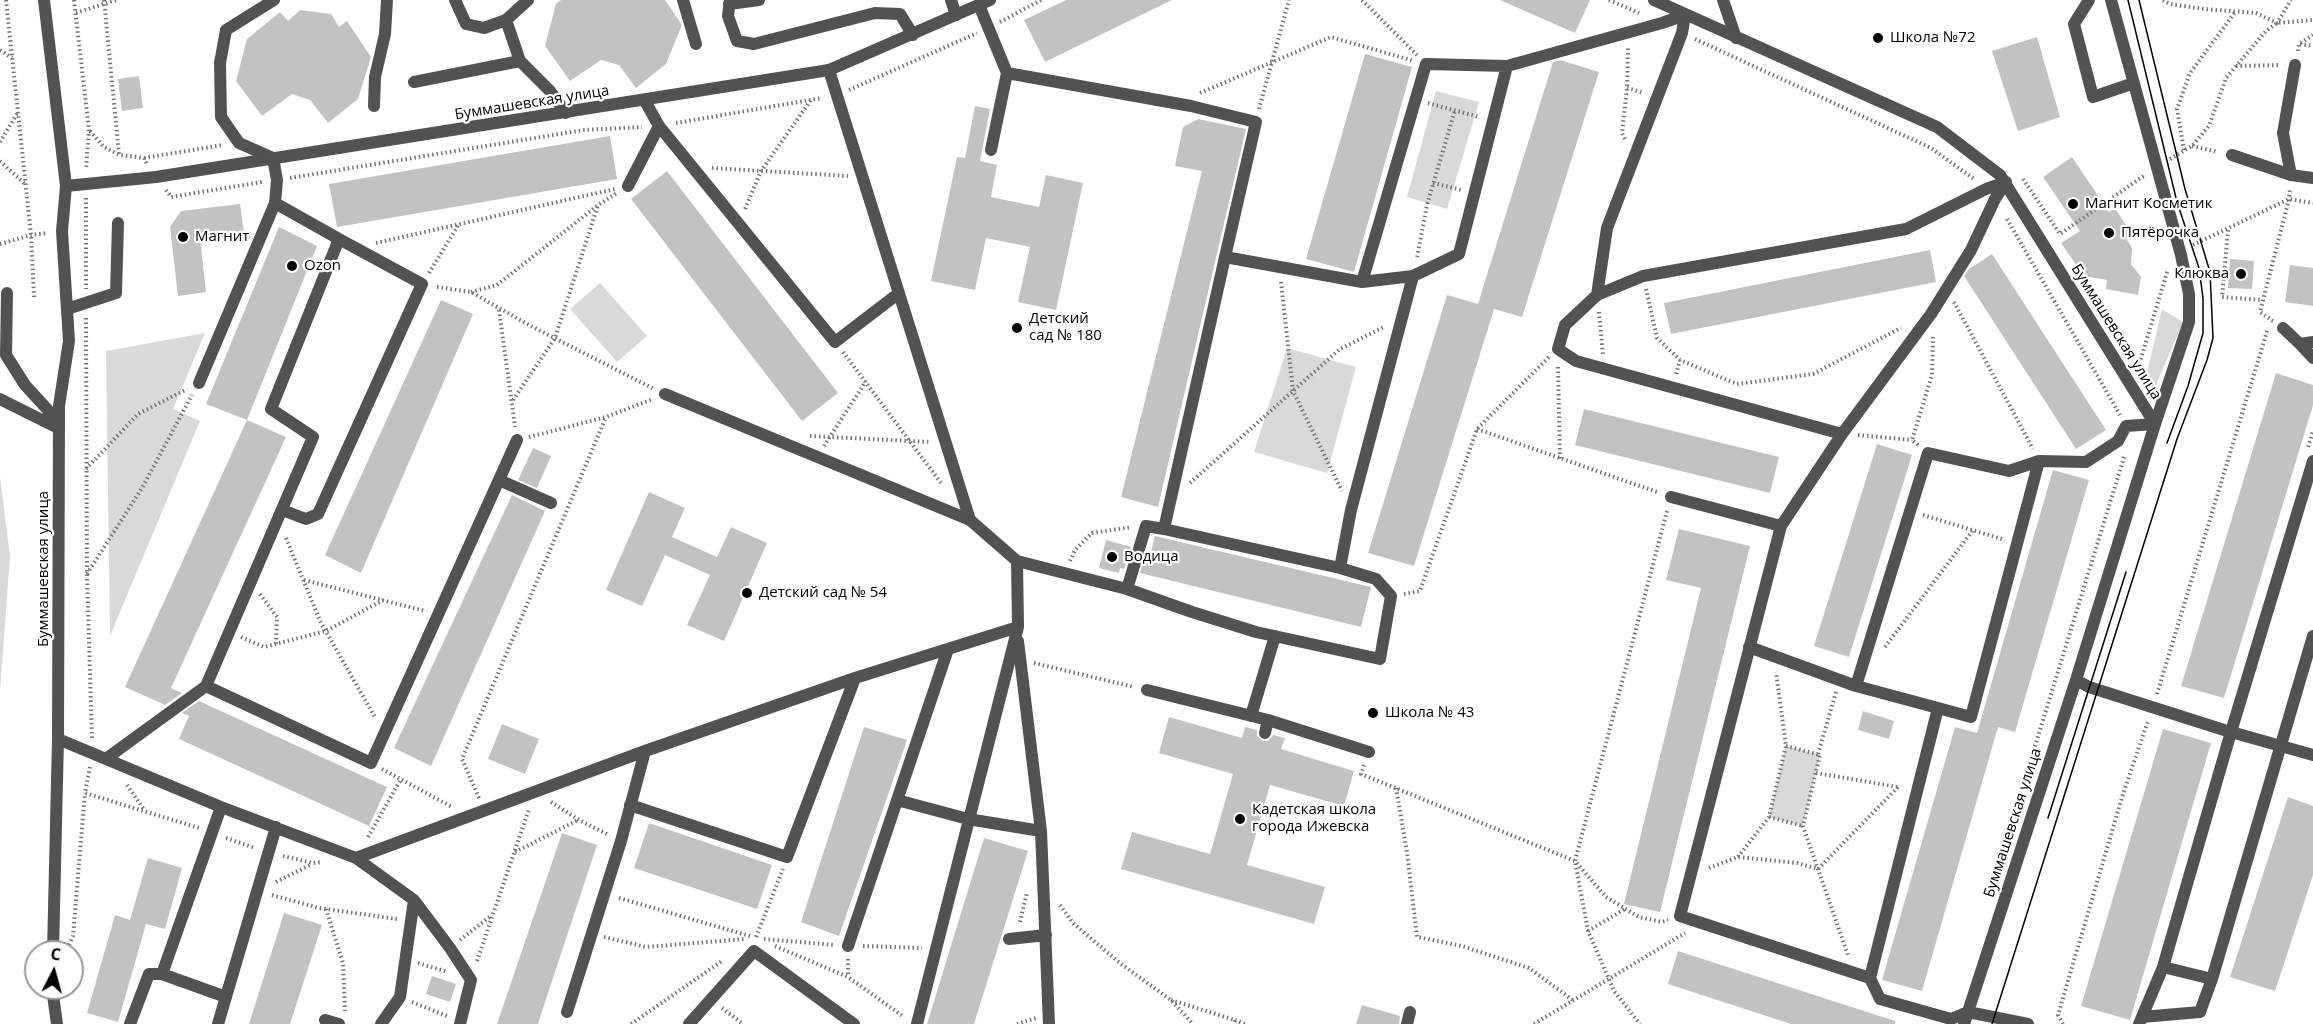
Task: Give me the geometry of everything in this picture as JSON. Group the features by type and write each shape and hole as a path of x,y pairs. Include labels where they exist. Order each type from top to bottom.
{"street":[{"name":"Буммашевская улица","path":"44,0 66,186 62,231 69,341 59,406 58,739 53,940"},
{"path":"199,383 274,203 278,180 273,158 239,143 221,117 219,63 226,30 274,0"},
{"path":"374,106 375,77 385,34 387,0"},
{"path":"455,0 466,24 484,28 506,20 528,0"},
{"path":"683,0 696,44"},
{"path":"759,0 742,4 730,2 728,16 737,41 754,44 875,13 900,14 913,35"},
{"path":"951,0 956,15"},
{"name":"Буммашевская улица","path":"1654,0 1937,128 2003,178 2155,424 2076,680 1966,1018"},
{"path":"1723,0 1736,38"},
{"path":"2089,0 2074,24 2093,97 2134,83"},
{"path":"1856,686 1928,453 2009,471 2039,461 2086,462 2118,441 2126,426 2155,424 2189,322 2189,294 2181,255 2111,0"},
{"name":"Буммашевская улица","path":"66,186 156,177 829,70 985,3"},
{"path":"985,3 1007,73 991,150"},
{"path":"1362,282 1426,64 1507,66 1685,15 1682,33 1606,228 1597,294"},
{"path":"506,20 520,61 550,91 566,113"},
{"path":"414,82 520,61"},
{"path":"2291,175 2283,134 2295,65"},
{"path":"1225,257 1362,282 1413,276 1459,255 1507,66"},
{"path":"829,70 970,520"},
{"path":"1007,73 1191,106 1256,122 1164,529"},
{"path":"645,101 660,126 835,342 899,293"},
{"path":"628,186 660,126"},
{"path":"2232,155 2291,175 2313,178"},
{"path":"1842,434 1576,361 1558,349 1565,325 1597,294 1643,276 1906,229 1986,189 2003,178"},
{"path":"1870,978 1680,916 1781,526 1842,434 1931,314 1971,250 2003,178"},
{"path":"274,203 422,284 318,514 306,519 280,514"},
{"path":"67,309 116,293 118,223"},
{"path":"107,758 206,686 313,437 271,408 339,239"},
{"path":"1340,568 1352,510 1413,276"},
{"path":"7,293 6,355 25,385 47,409 59,429"},
{"path":"2283,328 2313,358"},
{"path":"2300,344 2313,342"},
{"path":"665,394 970,520 1017,561 1127,589 1192,612 1275,636 1380,659 1391,596 1376,579 1340,568 1146,526 1127,589"},
{"path":"0,399 59,429"},
{"path":"206,686 371,763 517,440"},
{"path":"1749,647 1856,686 1971,717 2039,461"},
{"path":"2140,1021 2163,967 2313,461"},
{"path":"499,480 551,503"},
{"path":"1671,497 1781,526"},
{"path":"1017,561 1019,659 1041,831 1049,1024"},
{"path":"356,858 645,751 855,678 1017,627"},
{"path":"916,1024 1017,627"},
{"path":"1251,716 1275,636"},
{"path":"2140,1021 2200,1012 2212,979 2313,636"},
{"path":"848,946 948,649"},
{"path":"630,805 787,857 855,678"},
{"path":"2076,680 2089,687 2231,732 2313,754"},
{"path":"1147,690 1251,716 1267,727 1369,752"},
{"path":"1938,708 1870,978 1880,999 1951,1019 1966,1018 2028,1024"},
{"path":"58,739 221,807 356,858 414,900 471,980 461,1023"},
{"path":"567,1012 621,842 645,751"},
{"path":"897,800 968,819 1041,831"},
{"path":"162,974 221,807"},
{"path":"218,1024 276,827"},
{"path":"381,1024 400,997 414,900"},
{"path":"1009,939 1046,935"},
{"path":"689,1024 754,951 854,1024"},
{"path":"2163,967 2212,979"},
{"path":"130,1024 149,974 162,974 226,997"},
{"path":"54,1000 57,1024"},
{"path":"325,1020 342,1019"}],"path":[{"path":"6,0 31,235 34,297"},
{"path":"74,0 89,130 85,185 86,469 92,753"},
{"path":"76,14 104,2 116,0"},
{"path":"1256,122 1289,0"},
{"path":"1362,0 1426,64"},
{"path":"1609,0 1662,23"},
{"path":"2163,0 2170,4 2256,13 2277,23 2313,20"},
{"path":"2003,178 2019,173 2060,234 2145,175 2156,162 2168,159 2192,146 2209,126 2226,78 2266,32 2277,23 2290,0"},
{"path":"104,2 120,155"},
{"path":"2184,150 2177,109 2190,73 2236,11"},
{"path":"1628,32 1627,88 1622,133 1635,156"},
{"path":"1682,33 1931,148 1986,189"},
{"path":"2236,66 2295,65 2299,44 2313,35"},
{"path":"1191,106 1194,96 1331,37 1426,64"},
{"path":"2299,44 2313,46"},
{"path":"0,50 13,58"},
{"path":"739,225 761,171 811,100"},
{"path":"1416,100 1493,120"},
{"path":"1413,276 1427,205 1455,110"},
{"path":"0,142 18,111"},
{"path":"144,158 239,143"},
{"path":"2192,146 2232,155"},
{"path":"0,161 26,186"},
{"path":"693,167 863,176"},
{"path":"2283,328 2260,312 2289,199 2291,175"},
{"path":"1434,183 1474,194"},
{"path":"471,292 497,285 598,205 628,186"},
{"path":"355,248 628,186"},
{"path":"1995,199 2126,426 2126,449 2014,814"},
{"path":"2181,255 2201,241 2289,199 2313,203"},
{"path":"512,401 555,338 598,205"},
{"path":"459,224 422,284 471,292 499,309 665,394"},
{"path":"2228,230 2222,297 2262,300"},
{"path":"0,244 31,235"},
{"path":"1279,267 1293,391 1352,510"},
{"path":"2133,386 2169,267"},
{"path":"1643,276 1657,339 1680,360 1737,384 1813,374 1903,327"},
{"path":"1947,288 2039,461"},
{"path":"1597,294 1604,368"},
{"path":"499,309 517,440 606,417 665,394"},
{"path":"1912,440 1932,375 1934,335 1931,314"},
{"path":"1169,502 1340,349 1401,318"},
{"path":"2062,1024 2058,1015 2123,794 2153,706 2271,319"},
{"path":"835,342 943,484"},
{"path":"1391,596 1420,591 1477,429 1558,349"},
{"path":"1558,349 1560,460"},
{"path":"817,457 866,381"},
{"path":"86,469 138,414 199,383"},
{"path":"87,575 142,488 199,383"},
{"path":"484,809 462,759 606,417"},
{"path":"1477,429 1671,497 1575,861 1587,931 1614,991 1640,1024"},
{"path":"1842,434 1912,440 1928,453"},
{"path":"807,436 909,440 946,444"},
{"path":"1910,511 2018,543"},
{"path":"280,514 304,580 326,631 384,733"},
{"path":"1064,572 1075,550 1092,533 1146,526"},
{"path":"1883,649 1972,530"},
{"path":"304,580 438,614"},
{"path":"251,581 277,617 276,644"},
{"path":"229,632 264,647 326,631 383,600"},
{"path":"1738,857 1769,817 1786,746 1774,656"},
{"path":"1019,659 1147,690"},
{"path":"1839,680 1818,754 1820,755 1803,826 1854,972"},
{"path":"1786,746 1818,754"},
{"path":"1369,752 1361,774 1575,861 1606,897 1639,917 1662,922 1680,916"},
{"path":"371,763 467,815"},
{"path":"1816,773 1917,790"},
{"path":"356,858 401,779"},
{"path":"1818,869 1898,787"},
{"path":"1395,788 1407,852 1416,937 1462,946 1529,968 1574,1001"},
{"path":"406,959 471,980 535,792 579,820 621,842"},
{"path":"71,940 85,794"},
{"path":"1769,817 1803,826"},
{"path":"514,852 579,820"},
{"path":"756,938 787,857"},
{"path":"1691,874 1738,857 1797,862 1818,869"},
{"path":"257,891 313,863"},
{"path":"1043,883 1074,923 1120,964 1171,1000 1193,1024"},
{"path":"257,891 326,909 411,921"},
{"path":"616,897 756,938"},
{"path":"326,909 343,963 342,1019"},
{"path":"1587,931 1625,909"},
{"path":"1534,1024 1700,923"},
{"path":"592,934 646,947 756,938"},
{"path":"400,997 461,1023"},
{"path":"1171,1000 1245,1024"},
{"path":"718,1005 743,1024"}],"shaded area":[{"path":"1436,91 1479,102 1447,209 1407,197"},
{"path":"600,283 647,336 617,362 570,309"},
{"path":"2162,309 2183,322 2154,390 2146,377"},
{"path":"205,333 173,409 200,421 110,636 106,351"},
{"path":"1287,348 1356,367 1327,473 1254,452"},
{"path":"0,477 10,556 0,691"},
{"path":"1786,746 1820,755 1803,826 1769,817"}],"building":[{"path":"561,0 665,0 682,25 666,64 636,88 619,65 601,60 570,81 545,46 556,4"},
{"path":"1066,0 1172,0 1045,62 1024,20"},
{"path":"1500,0 1590,0 1575,33"},
{"path":"300,10 331,14 339,27 347,21 371,57 358,99 328,123 310,100 292,94 262,116 236,81 247,39 280,12 288,21"},
{"path":"2037,37 2060,117 2018,131 1992,51"},
{"path":"1365,54 1412,67 1354,272 1306,259"},
{"path":"1560,60 1599,72 1522,317 1494,309 1414,566 1368,553 1447,295 1478,304 1553,62"},
{"path":"139,76 143,108 122,111 118,79"},
{"path":"975,106 990,109 980,161 997,165 991,197 1039,207 1046,175 1083,183 1056,310 1018,302 1030,247 986,238 975,290 931,281 957,157 965,158"},
{"path":"1198,119 1246,129 1158,507 1121,497 1202,171 1175,166 1183,127"},
{"path":"610,136 617,179 337,227 329,184"},
{"path":"2072,157 2109,212 2115,208 2132,235 2126,238 2132,248 2131,264 2141,277 2138,295 2106,289 2107,280 2084,276 2061,243 2080,231 2043,177"},
{"path":"667,171 838,393 802,421 631,199"},
{"path":"240,204 244,233 200,238 206,292 178,296 170,227 181,211"},
{"path":"279,227 317,246 247,420 206,404"},
{"path":"1930,250 1936,282 1671,334 1664,303"},
{"path":"1992,254 2106,430 2076,449 1964,276 1969,269"},
{"name":"Клюква","path":"2230,259 2254,261 2252,289 2228,288"},
{"path":"2290,265 2313,268 2313,306 2285,302"},
{"path":"441,300 473,314 361,573 325,555"},
{"path":"2276,373 2313,385 2313,405 2224,698 2181,686"},
{"path":"1584,409 1779,457 1770,493 1575,445"},
{"path":"247,420 286,437 171,688 182,693 165,705 125,687"},
{"path":"1877,444 1912,455 1849,657 1814,646"},
{"path":"533,448 551,456 537,488 518,480"},
{"path":"2053,470 2089,480 2015,732 1998,727 1922,991 1882,980 1955,727 1977,733"},
{"path":"649,492 685,508 672,537 717,557 731,527 767,543 724,641 687,625 710,575 665,555 642,606 606,590"},
{"path":"512,495 545,511 431,766 394,748"},
{"path":"1679,529 1750,546 1660,912 1624,904 1701,588 1666,580"},
{"path":"1155,536 1371,587 1361,627 1140,573 1147,551 1151,552"},
{"name":"Водица","path":"1106,540 1131,547 1124,569 1120,568 1119,573 1099,568"},
{"path":"199,701 387,787 369,826 179,739 189,716 182,713"},
{"path":"1863,711 1894,721 1889,739 1858,730"},
{"name":"Кадетская школа города Ижевска","path":"1169,717 1242,738 1245,727 1257,730 1257,736 1263,741 1268,741 1273,735 1285,738 1281,749 1354,771 1344,806 1270,785 1247,865 1325,887 1314,924 1121,869 1132,832 1210,854 1233,774 1159,753"},
{"path":"502,724 539,739 525,774 488,759"},
{"path":"864,727 907,740 839,936 801,922"},
{"path":"2163,729 2211,743 2130,1020 2081,1006"},
{"path":"2288,797 2313,806 2313,875 2275,991 2230,977"},
{"path":"649,823 772,865 757,909 634,868"},
{"path":"562,833 597,845 538,1024 497,1024"},
{"path":"984,838 1028,851 974,1024 927,1024"},
{"path":"148,858 182,868 165,929 146,924 118,1022 87,1013 115,915 130,920"},
{"path":"284,913 322,925 290,1024 249,1024"},
{"path":"1678,951 1895,1021 1895,1024 1791,1024 1668,984"},
{"path":"432,976 456,984 450,1002 426,994"},
{"path":"1362,1005 1400,1016 1399,1024 1356,1024"}],"tram line":[{"path":"2128,0 2177,202 2199,268 2203,298 2203,333 2188,386 2167,443"},
{"path":"1992,1024 2177,439 2213,338 2210,272 2185,189 2139,0"},
{"path":"2048,818 2126,572"}],"place":[{"name":"Школа №72","path":"1878,38"},
{"name":"Магнит Косметик","path":"2073,204"},
{"name":"Пятёрочка","path":"2109,233"},
{"name":"Магнит","path":"183,237"},
{"name":"Ozon","path":"292,266"},
{"name":"Клюква","path":"2241,274"},
{"name":"Детский сад № 180","path":"1017,328"},
{"name":"Водица","path":"1112,557"},
{"name":"Детский сад № 54","path":"747,593"},
{"name":"Школа № 43","path":"1373,713"},
{"name":"Кадетская школа города Ижевска","path":"1240,819"}]}
